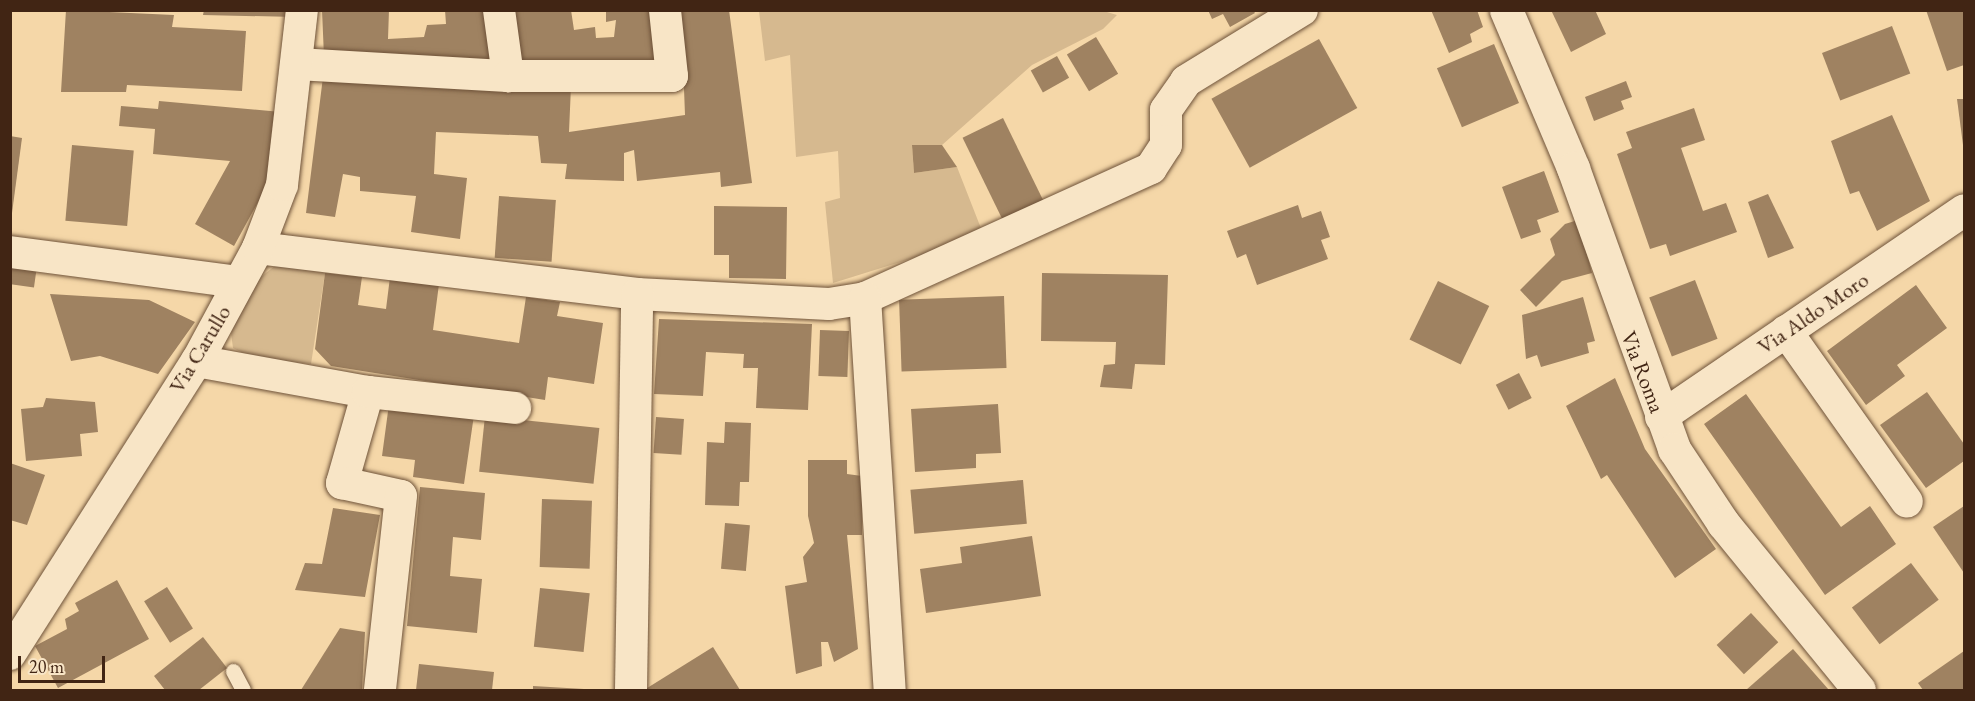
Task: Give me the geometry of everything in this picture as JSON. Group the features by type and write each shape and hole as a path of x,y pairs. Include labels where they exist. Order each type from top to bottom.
{"street":[{"path":"499,10 507,76"},
{"path":"297,64 507,76 672,76 665,10"},
{"path":"258,248 637,294 829,304 865,298 1151,168 1166,145 1166,110 1186,81 1302,10"},
{"name":"Via Roma","path":"1506,10 1573,168 1660,417 1674,449 1723,523 1859,690"},
{"name":"Via Carullo","path":"10,654 197,360 258,248 282,185 302,21"},
{"name":"Via Aldo Moro","path":"1660,417 1965,210"},
{"path":"10,252 239,282"},
{"path":"631,690 637,294"},
{"path":"865,298 890,690"},
{"path":"1786,331 1907,502"},
{"path":"197,360 368,392 515,408"},
{"path":"368,392 342,483 401,496 380,690"}],"lane":[{"path":"233,671 243,690"}],"shaded area":[{"path":"1100,10 1117,15 1103,29 1032,65 942,145 912,146 914,173 957,167 984,236 833,283 825,202 840,198 838,151 796,157 790,55 765,61 759,11"},
{"path":"276,265 325,273 311,364 253,358 233,348 231,333 252,284"}],"building":[{"path":"66,10 174,15 172,27 246,31 242,91 127,85 126,92 61,92"},
{"path":"204,10 296,10 296,17 203,15"},
{"path":"322,10 389,10 388,39 424,37 427,25 446,24 445,10 488,10 491,69 324,57"},
{"path":"513,10 571,10 574,30 595,27 596,38 614,37 616,20 606,22 606,12 592,10 658,10 656,66 520,65"},
{"path":"681,10 729,10 752,183 721,187 720,172 637,181 634,150 624,153 624,181 565,179 567,164 541,163 538,136 436,132 434,174 467,178 460,239 411,232 416,196 360,191 360,177 343,174 335,217 306,213 323,77 571,86 569,132 685,115"},
{"path":"1208,10 1253,10 1255,13 1230,27 1223,14 1212,19"},
{"path":"1431,10 1477,10 1483,27 1470,34 1472,42 1449,53"},
{"path":"1551,10 1595,10 1606,34 1571,52"},
{"path":"1926,10 1964,10 1964,65 1947,71"},
{"path":"1892,26 1910,74 1840,100 1822,53"},
{"path":"1096,37 1118,74 1089,91 1067,55"},
{"path":"1319,39 1357,108 1250,168 1211,99"},
{"path":"1494,44 1519,103 1462,127 1437,68"},
{"path":"1057,56 1069,78 1043,92 1031,71"},
{"path":"1626,81 1632,97 1621,101 1624,109 1594,121 1585,97"},
{"path":"1957,99 1964,99 1964,145 1963,145"},
{"path":"159,101 281,112 275,171 234,246 195,224 230,161 153,154 155,129 119,126 121,106 158,109"},
{"path":"1694,108 1705,140 1681,148 1703,211 1726,203 1737,232 1670,256 1666,244 1650,249 1617,154 1632,148 1626,132"},
{"path":"1892,115 1930,201 1877,231 1859,191 1850,194 1831,141"},
{"path":"1003,118 1044,202 1003,221 963,138"},
{"path":"10,136 22,138 12,213 10,213"},
{"path":"72,145 134,150 127,226 65,221"},
{"path":"912,145 942,145 957,167 914,173"},
{"path":"1544,171 1559,212 1537,220 1541,232 1521,239 1502,187"},
{"path":"1768,194 1794,248 1768,258 1748,202"},
{"path":"499,196 556,200 552,262 495,258"},
{"path":"1298,205 1302,218 1321,211 1330,237 1321,240 1328,259 1257,285 1246,254 1237,258 1227,231"},
{"path":"714,206 787,207 786,279 729,278 729,255 714,255"},
{"path":"1578,220 1592,273 1562,281 1536,307 1520,290 1555,255 1550,239 1565,224"},
{"path":"10,264 37,268 34,288 10,284"},
{"path":"325,273 362,277 358,305 386,309 390,277 439,284 433,330 519,343 526,297 560,302 557,316 603,323 594,384 548,377 545,400 331,366 315,349"},
{"path":"1042,273 1168,275 1165,365 1135,364 1132,389 1100,387 1104,365 1115,364 1116,342 1041,341"},
{"path":"1695,280 1718,339 1672,356 1649,298"},
{"path":"1438,281 1489,306 1461,364 1410,339"},
{"path":"1916,285 1947,328 1897,365 1905,376 1866,405 1827,351"},
{"path":"50,294 149,300 195,322 158,374 100,356 71,361"},
{"path":"1004,296 1007,368 902,372 899,300"},
{"path":"1583,297 1595,341 1587,343 1589,353 1541,367 1537,355 1526,359 1522,315"},
{"path":"659,319 812,324 808,410 756,408 758,368 743,368 744,354 706,352 703,396 654,394"},
{"path":"820,330 849,331 847,377 818,376"},
{"path":"1519,373 1532,398 1509,410 1496,385"},
{"path":"1615,378 1645,449 1716,549 1675,578 1607,475 1601,479 1566,406"},
{"path":"1927,392 1964,444 1964,461 1926,488 1880,425"},
{"path":"1746,394 1841,527 1870,506 1896,544 1825,595 1704,424"},
{"path":"46,398 95,402 98,432 80,434 82,456 26,461 21,409 43,407"},
{"path":"389,404 474,415 464,484 413,477 415,460 382,456"},
{"path":"998,404 1001,453 976,454 976,468 915,472 911,409"},
{"path":"485,416 599,428 594,484 479,472"},
{"path":"656,417 684,419 681,455 653,453"},
{"path":"725,422 751,423 749,482 740,482 739,506 705,505 707,442 724,443"},
{"path":"808,460 847,460 847,474 862,476 862,535 847,535 858,649 834,662 828,642 821,642 822,666 796,674 785,586 807,582 803,557 814,543 808,516"},
{"path":"10,463 45,475 27,525 10,520"},
{"path":"1023,480 1027,524 914,534 910,490"},
{"path":"420,487 485,493 481,540 453,537 450,576 482,579 477,633 407,626"},
{"path":"542,499 592,501 590,569 540,567"},
{"path":"1964,506 1964,573 1933,527"},
{"path":"333,508 380,515 365,597 295,590 305,563 322,564"},
{"path":"725,523 750,525 746,571 721,569"},
{"path":"1032,536 1041,596 926,613 920,569 962,563 960,547"},
{"path":"1911,563 1939,600 1880,644 1852,608"},
{"path":"117,580 149,639 58,688 35,646 67,629 65,619 79,611 75,603"},
{"path":"167,587 193,629 170,643 144,601"},
{"path":"540,588 590,593 584,652 534,647"},
{"path":"1751,613 1778,642 1744,674 1717,645"},
{"path":"340,628 365,632 362,690 301,690"},
{"path":"203,637 227,668 199,690 165,690 154,676"},
{"path":"713,647 740,690 644,690"},
{"path":"1793,649 1829,690 1746,690"},
{"path":"1964,651 1964,690 1923,690 1918,683"},
{"path":"419,664 494,672 492,690 416,690"},
{"path":"533,686 584,689 584,690 533,690"}]}
